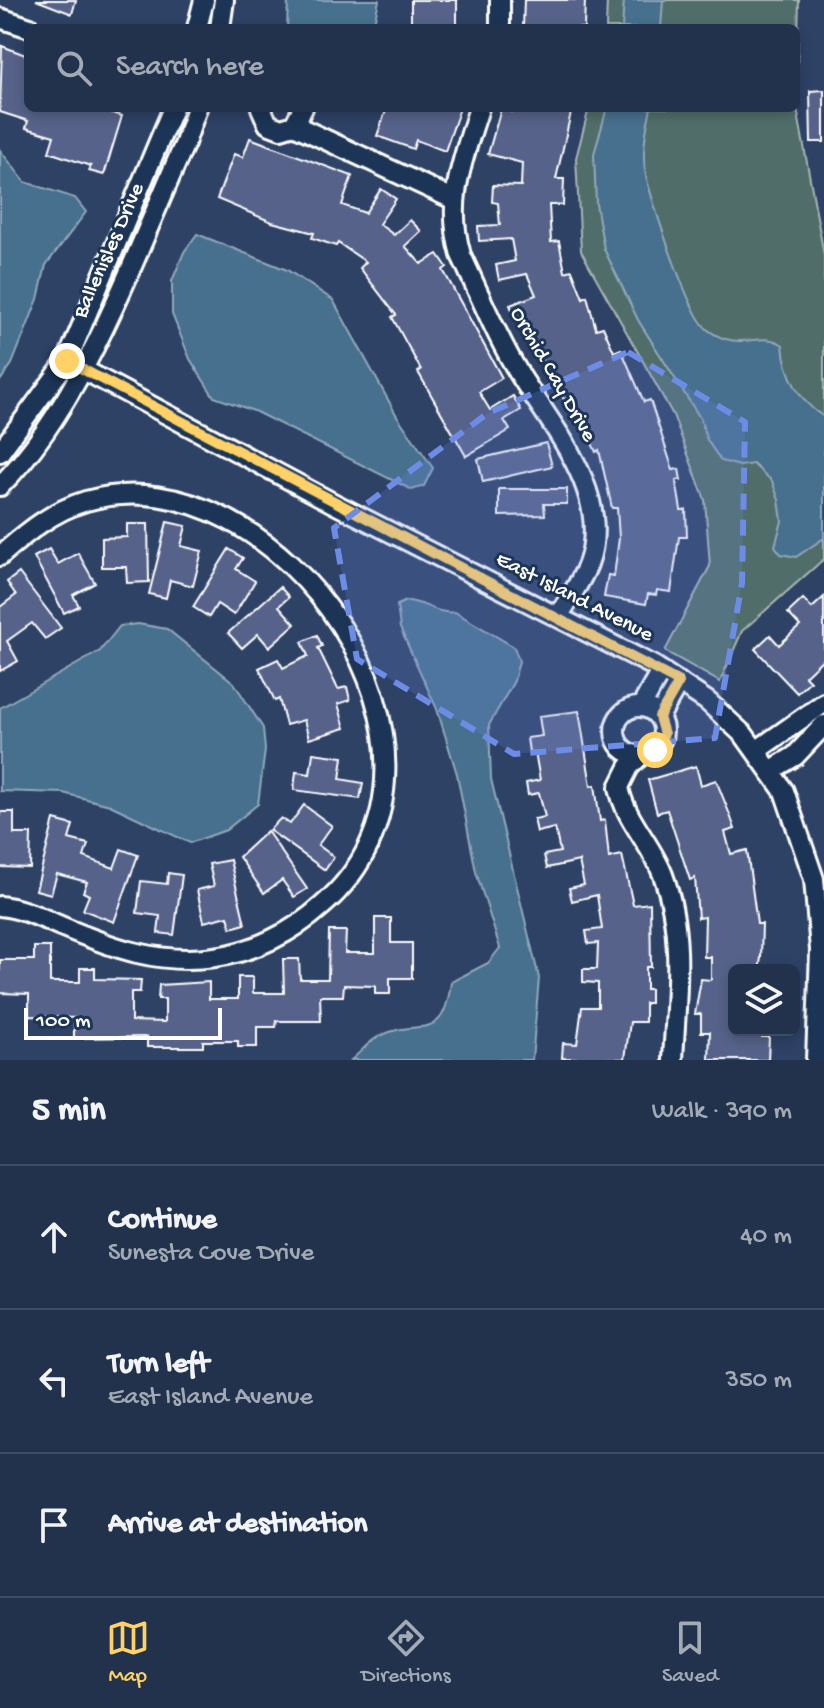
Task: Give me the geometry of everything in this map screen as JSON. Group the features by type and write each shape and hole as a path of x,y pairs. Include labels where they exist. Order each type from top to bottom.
{"street":[{"path":"198,24 204,0"},
{"path":"221,24 224,0"},
{"path":"500,0 500,24"},
{"path":"0,18 24,26"},
{"name":"Ballenisles Drive","path":"0,452 76,365 171,112"},
{"name":"Ballenisles Drive","path":"0,486 47,429 185,143 196,112"},
{"path":"262,112 264,119 274,128 294,125 453,199"},
{"path":"294,125 301,112"},
{"name":"Orchid Cay Drive","path":"478,112 453,199 455,234 461,255 518,372 570,452 589,502 592,542 588,564 558,617"},
{"name":"East Island Avenue","path":"76,365 661,671 707,701 744,735 784,791 814,879 820,950 818,1049"},
{"path":"0,556 45,520 65,509 108,496 165,498 235,526 299,574 342,627 376,700 387,749 387,773 376,831 347,882 311,916 261,945 215,957 151,957 114,948 28,912 0,906"},
{"path":"641,707 661,671"},
{"path":"659,717 679,682"},
{"path":"756,751 824,703"},
{"path":"619,787 629,767 660,744 664,734 659,717 641,707 632,708 619,719 615,732 619,787 625,807 643,833 663,873 674,917 677,962 673,1060"},
{"path":"770,771 795,756 824,725"},
{"path":"618,743 623,749 640,756"}],"highlighted area":[{"path":"628,352 745,422 742,583 715,738 514,754 357,659 334,528 488,413"}],"green space":[{"path":"607,0 799,0 798,24 606,24"},
{"path":"588,112 798,112 824,255 824,559 742,631 720,682 665,651 710,566 705,500 673,415 581,251 576,158"}],"water":[{"path":"288,0 379,0 374,24 287,24"},
{"path":"624,0 663,0 661,24 622,24"},
{"path":"606,112 650,112 644,150 646,176 672,258 700,320 708,330 720,337 740,341 767,339 783,345 795,386 807,403 824,417 824,538 796,557 781,554 775,546 782,521 772,481 753,464 740,466 721,461 707,440 700,418 638,320 604,249 596,204 594,154"},
{"path":"0,150 25,182 75,198 86,212 46,265 38,299 12,364 0,381"},
{"path":"197,234 287,270 333,300 397,416 433,468 424,486 412,490 254,411 214,397 190,359 172,314 172,281 184,252"},
{"path":"406,601 442,612 455,612 514,647 519,661 514,681 489,725 491,779 539,978 532,1060 351,1060 380,1036 436,1022 447,1002 451,982 488,963 500,948 476,872 457,774 437,709 400,628 397,605"},
{"path":"138,624 167,629 234,683 263,728 265,750 258,804 226,830 190,843 110,805 63,793 0,791 0,708 100,651 120,626"}],"building":[{"path":"36,0 76,0 72,14"},
{"path":"411,0 457,0 457,24 411,24"},
{"path":"524,0 585,0 584,24 523,24"},
{"path":"2,46 24,54 24,112 109,112 122,116 104,175 89,171 91,166 49,152 54,136 26,128 28,121 0,112"},
{"path":"824,90 824,142 811,142 810,91"},
{"path":"386,112 459,112 445,151 416,140 413,149 377,136"},
{"path":"500,112 571,112 556,179 564,179 563,205 549,205 551,242 559,241 565,272 572,270 583,298 587,296 596,329 603,327 614,352 621,349 644,402 650,400 673,470 679,469 681,480 676,480 681,510 686,510 687,537 679,537 671,592 657,590 656,595 648,594 646,604 604,597 608,575 614,576 619,538 617,508 612,508 599,450 596,452 571,397 564,400 552,372 547,374 535,346 531,348 510,305 536,295 527,274 499,280 496,265 515,261 511,239 479,241 478,226 500,225 498,203 492,202 493,185 521,186 522,163 488,154"},
{"path":"250,138 352,176 342,205 365,213 381,189 396,199 379,224 394,235 410,220 421,231 405,246 421,264 438,254 447,267 443,270 502,378 479,392 490,410 513,396 521,410 504,420 510,430 466,456 418,372 421,370 392,317 396,315 360,268 366,262 338,243 336,246 312,238 314,233 272,222 217,199 234,154 243,157"},
{"path":"546,443 552,466 483,482 478,459"},
{"path":"499,489 567,489 567,504 544,504 545,515 499,516"},
{"path":"167,522 186,526 181,546 202,551 193,586 170,580 166,598 149,594"},
{"path":"127,524 148,524 149,582 127,583 126,567 102,567 102,538 127,537"},
{"path":"49,549 58,564 78,553 95,583 73,595 79,606 64,613 34,557"},
{"path":"229,549 243,558 236,569 255,581 234,615 217,604 209,617 193,607"},
{"path":"19,573 61,628 45,639 32,623 7,641 18,661 0,671 0,607 16,595 7,582"},
{"path":"280,587 289,597 279,606 295,624 269,647 258,634 242,648 228,633"},
{"path":"824,597 824,658 805,676 810,681 797,693 755,649 770,635 779,645 800,626 788,613 803,599 812,608"},
{"path":"317,635 322,646 318,648 338,689 347,687 350,700 338,704 345,728 309,739 304,720 286,725 279,699 275,701 259,668 278,659 283,668 308,656 302,642"},
{"path":"579,711 591,786 595,785 600,821 605,820 609,858 622,855 633,905 650,903 651,967 646,967 646,989 650,989 650,1003 645,1003 645,1022 630,1022 625,1059 562,1058 563,1043 577,1044 582,1007 598,1007 598,983 583,982 583,969 597,969 598,943 588,944 586,931 602,929 597,895 572,901 569,888 584,885 579,861 547,868 544,855 560,852 555,828 537,832 534,819 545,817 539,793 528,795 526,783 540,780 535,752 529,752 527,738 542,736 539,716"},
{"path":"313,753 343,757 340,779 363,783 360,799 294,790 296,772 310,774"},
{"path":"696,766 701,785 716,780 735,829 725,832 731,854 747,850 757,924 762,924 761,958 760,964 728,964 728,1036 769,1037 768,1060 709,1060 710,1032 701,1032 701,1014 695,1014 701,979 711,980 711,957 704,957 705,917 698,918 695,878 690,880 667,810 657,813 648,780"},
{"path":"304,805 332,826 318,845 334,857 325,870 269,830 281,818 290,824"},
{"path":"0,812 14,812 14,834 31,834 30,868 0,867"},
{"path":"54,820 73,825 69,839 88,844 84,857 114,868 121,849 138,855 114,922 83,910 89,895 83,892 87,882 57,874 51,894 36,890"},
{"path":"267,831 307,889 294,897 282,880 264,893 239,857"},
{"path":"230,860 245,924 231,928 228,916 204,922 197,890 214,886 209,864"},
{"path":"168,873 182,875 174,935 158,933 160,916 137,913 141,881 167,884"},
{"path":"375,918 391,918 391,943 412,943 412,978 390,978 390,994 375,994 375,986 344,985 343,996 320,996 321,1021 277,1021 276,1027 257,1027 257,1047 238,1047 238,1041 203,1041 203,1047 147,1047 147,1037 74,1038 74,1018 29,1016 29,994 0,993 0,960 34,960 34,947 50,947 50,982 80,982 80,968 95,968 95,979 141,980 140,992 131,992 131,1021 165,1022 165,999 158,999 159,985 209,982 209,999 238,999 238,977 253,977 253,993 284,993 283,959 299,959 300,979 328,979 329,931 346,931 345,953 375,953"}],"route":[{"path":"67,361 333,503 654,666 679,682 659,717 664,734 655,750"}]}
